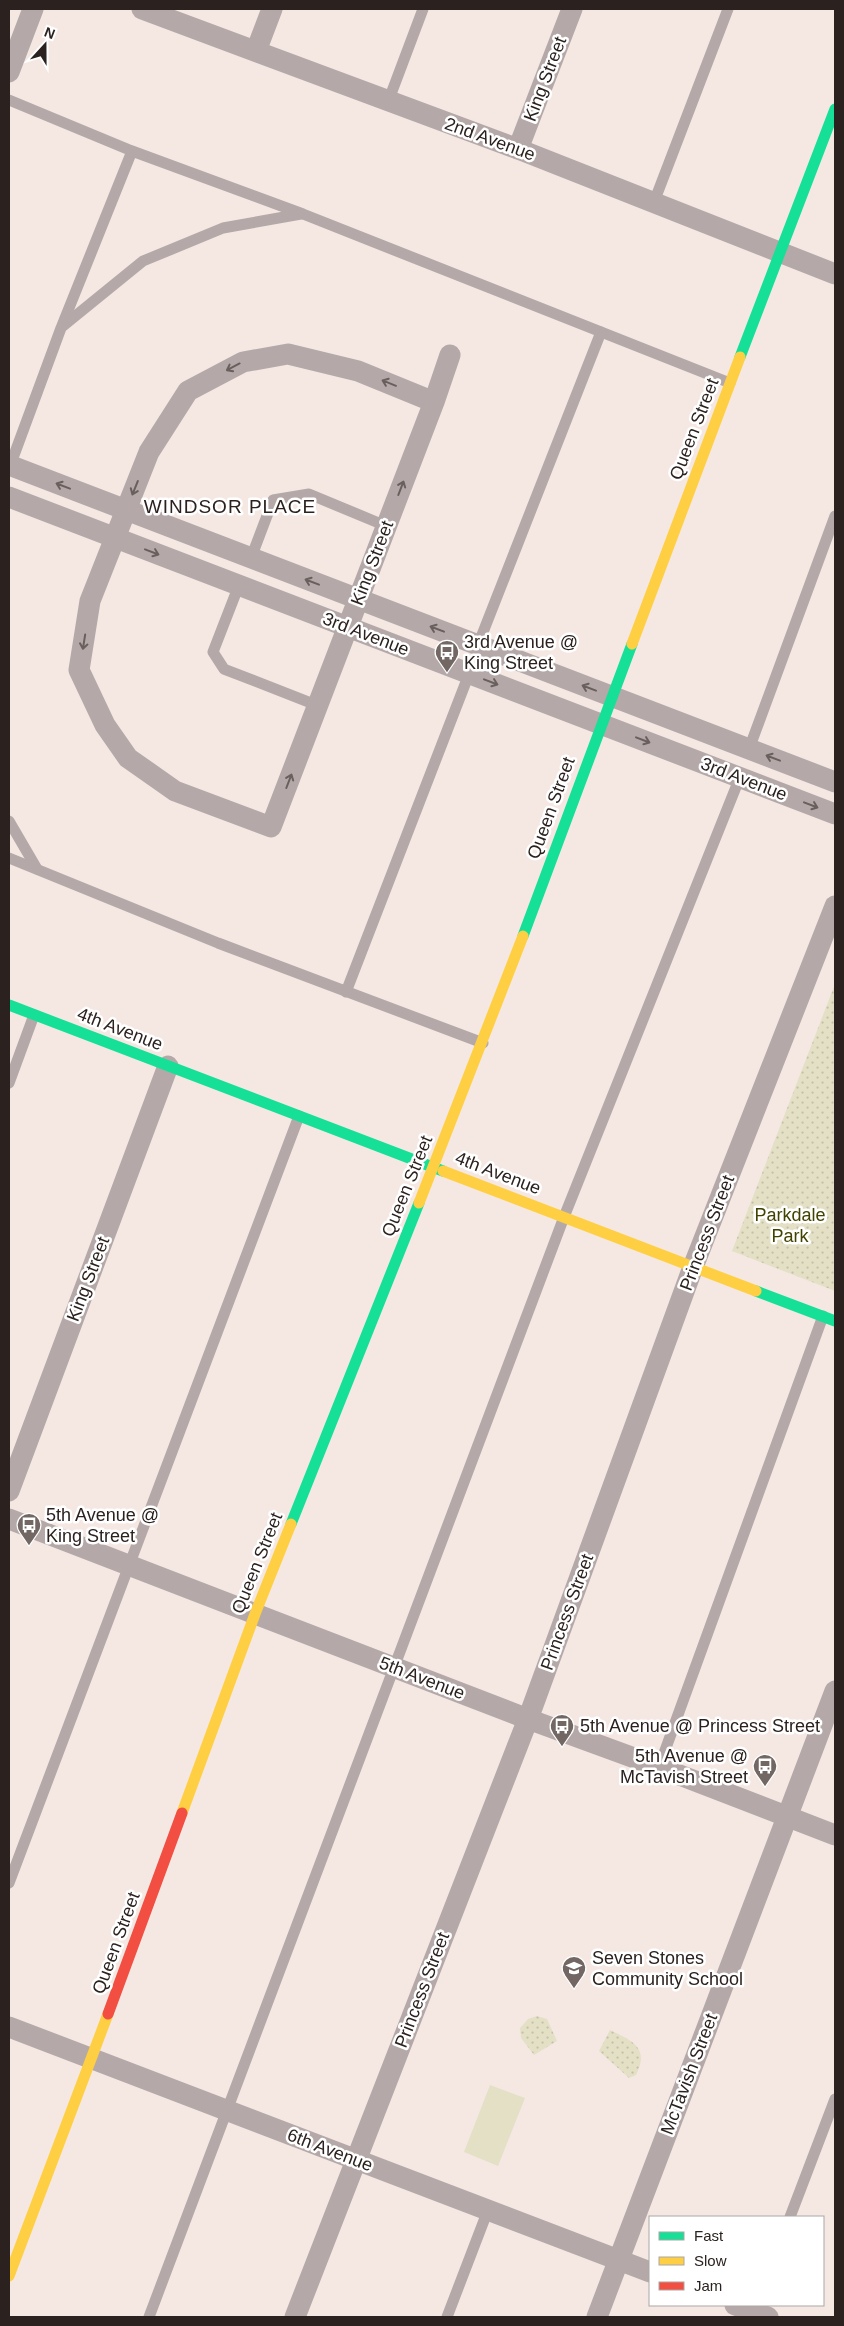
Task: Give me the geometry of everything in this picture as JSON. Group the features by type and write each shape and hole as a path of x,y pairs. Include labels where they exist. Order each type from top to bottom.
{"street":[{"path":"9,72 33,9"},
{"path":"256,51 272,9"},
{"name":"King Street","path":"518,149 572,9"},
{"name":"2nd Avenue","path":"147,10 388,102 518,149 835,274"},
{"name":"Queen Street","path":"9,2276 92,2059 255,1614 483,1042 601,724 835,109"},
{"path":"115,538 149,452 188,391 243,362 288,354 358,371 434,402"},
{"name":"King Street","path":"115,538 90,601 79,670 105,725 128,758 175,791 271,827 434,402 450,355"},
{"name":"3rd Avenue","path":"9,466 835,782"},
{"name":"3rd Avenue","path":"9,497 835,814"},
{"name":"Princess Street","path":"294,2317 528,1719 694,1267 835,906"},
{"name":"4th Avenue","path":"9,1005 835,1321"},
{"name":"King Street","path":"9,1491 168,1066"},
{"name":"5th Avenue","path":"9,1519 394,1668 660,1767 835,1835"},
{"name":"McTavish Street","path":"597,2317 835,1692"},
{"name":"6th Avenue","path":"9,2027 649,2272"}],"lane":[{"path":"388,102 423,9"},
{"path":"654,202 728,9"},
{"path":"9,100 132,150 303,214 730,383"},
{"path":"9,466 61,328 132,150"},
{"path":"61,328 143,261 224,228 303,214"},
{"path":"478,645 600,332"},
{"path":"251,558 273,500 309,494 386,526"},
{"path":"750,749 835,516"},
{"path":"239,585 213,652 224,669 318,706"},
{"path":"346,992 470,674"},
{"path":"149,2317 564,1218 740,777"},
{"path":"9,822 37,869"},
{"path":"9,858 218,943 483,1042"},
{"path":"9,1083 34,1015"},
{"path":"9,1883 299,1116"},
{"path":"660,1767 823,1316"},
{"path":"790,2216 835,2100"},
{"path":"447,2317 488,2210"}],"green space":[{"name":"Parkdale Park","path":"835,984 835,1291 732,1251"},
{"path":"537,2016 547,2019 557,2041 534,2055 521,2038 520,2028 528,2019"},
{"path":"610,2030 632,2042 640,2051 640,2065 636,2075 629,2078 599,2051"},
{"path":"490,2085 525,2098 498,2166 464,2152"}],"traffic: fast":[{"path":"740,357 835,109"},
{"path":"523,936 632,644"},
{"path":"9,1005 443,1171"},
{"path":"291,1524 419,1203"},
{"path":"756,1291 835,1321"}],"traffic: slow":[{"path":"632,644 740,357"},
{"path":"419,1203 523,936"},
{"path":"443,1171 756,1291"},
{"path":"182,1813 255,1614 291,1524"},
{"path":"9,2276 108,2014"}],"traffic: jam":[{"path":"108,2014 182,1813"}],"place":[{"name":"3rd Avenue @ King Street","path":"447,673"},
{"name":"5th Avenue @ King Street","path":"29,1546"},
{"name":"5th Avenue @ Princess Street","path":"562,1747"},
{"name":"5th Avenue @ McTavish Street","path":"765,1787"},
{"name":"Seven Stones Community School","path":"574,1989"}],"district":[{"name":"WINDSOR PLACE","path":"230,506"}]}
